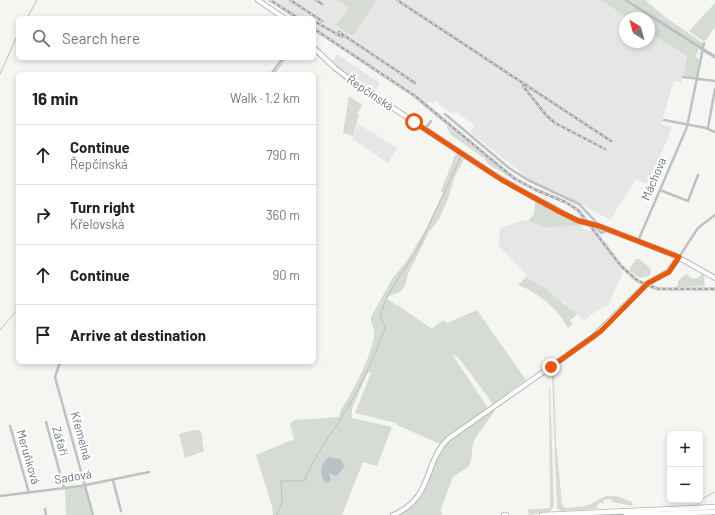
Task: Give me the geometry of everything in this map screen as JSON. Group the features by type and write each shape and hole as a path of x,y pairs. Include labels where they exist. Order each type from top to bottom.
{"main road":[{"path":"542,515 715,507"},
{"path":"626,515 715,512"}],"street":[{"path":"258,0 281,16"},
{"name":"Máchova","path":"638,240 687,125 704,44"},
{"name":"Řepčínská","path":"316,50 344,76 530,196 576,220 597,225 679,257 715,278"},
{"path":"272,72 282,60"},
{"path":"683,77 715,81"},
{"path":"708,128 715,89"},
{"path":"444,114 509,168 528,180 579,204 596,221 597,225"},
{"path":"664,120 708,128 715,132"},
{"path":"425,129 431,121"},
{"path":"660,190 688,201 698,175"},
{"path":"393,515 407,508 418,496 440,449 448,439 603,329 648,283 669,272 698,228 715,215"},
{"name":"Křemelná","path":"59,364 55,377 93,515"},
{"name":"Záfaří","path":"46,422 64,488"},
{"name":"Meruňková","path":"10,426 29,493"},
{"name":"Sadová","path":"0,496 85,485 149,472"},
{"path":"113,480 121,511"},
{"path":"45,509 46,515"}],"shaded area":[{"path":"267,0 600,0 619,12 619,48 655,48 655,36 687,58 682,83 674,81 664,114 662,125 672,127 659,160 646,184 636,179 610,220 564,195 529,179 470,132 475,125 454,111 452,113 435,101 433,104 430,102 427,104 510,173 530,185 566,200 579,208 623,265 635,277 647,284 659,287 715,287 715,291 668,291 652,289 632,280 620,267 623,273 608,305 584,320 563,302 526,277 527,275 499,246 500,228 525,220 548,228 583,225 583,229 593,231 580,215 565,203 528,188 507,176 414,98 316,32 316,16 291,16"},
{"path":"338,0 377,0 353,36 336,25 349,8"},
{"path":"600,0 623,0 642,12 619,12"},
{"path":"623,0 628,0 647,12 642,12"},
{"path":"628,0 645,0 665,17 700,41 703,44 702,48 655,18 655,12 646,12"},
{"path":"715,3 715,27 706,40 703,41 689,31"},
{"path":"655,17 715,55 715,59 655,21"},
{"path":"655,21 699,49 695,57 699,59 696,78 683,75 687,57 655,36"},
{"path":"337,54 380,83 374,93 332,63"},
{"path":"349,96 362,105 357,114 359,115 353,136 343,133"},
{"path":"358,124 397,148 388,163 352,139"},
{"path":"446,125 510,176 489,165 484,158 451,135"},
{"path":"456,153 464,159 454,178 448,199 439,219 429,232 408,274 405,286 400,292 389,296 387,299 395,304 395,307 396,304 432,329 443,320 447,323 477,310 526,380 493,404 458,357 452,354 488,408 450,434 440,444 397,425 396,423 355,413 371,373 368,372 352,409 352,418 392,427 377,466 363,462 342,515 273,515 272,506 256,455 294,439 290,424 294,420 339,417 341,410 369,355 374,335 371,317 392,279 408,259 427,227 443,193 441,191"},
{"path":"535,201 583,225 548,228 528,221 534,214"},
{"path":"636,259 639,259 650,268 651,273 649,276 640,278 630,271 630,268"},
{"path":"686,274 693,279 698,278 702,274 704,275 705,286 675,287 678,285 678,281"},
{"path":"526,277 543,287 577,314 570,321 573,324 568,328 559,314 547,302 533,292 518,285"},
{"path":"552,375 554,375 556,442 562,504 565,508 586,506 606,496 617,496 632,502 633,506 612,502 611,499 604,500 603,504 601,502 596,506 598,508 594,509 561,511 557,509"},
{"path":"549,386 554,506 549,512 529,515 527,510 550,508"},
{"path":"494,410 473,443 471,460 468,467 453,477 441,509 442,515 398,515 409,508 422,493 442,448 466,427"},
{"path":"195,430 201,431 204,451 185,458 179,434"},
{"path":"329,457 340,459 345,466 337,476 329,473 331,480 326,483 321,473 324,462"},
{"path":"84,487 92,515 66,515 65,489"}],"waterway":[{"path":"28,16 37,0"},
{"path":"0,74 16,38"},
{"path":"276,72 284,60"},
{"path":"277,515 282,502 281,481 304,481 316,457 347,409 359,387 371,363 385,328 381,316 383,306 396,282 415,253 461,156"},
{"path":"0,330 16,311"},
{"path":"703,498 715,492"}],"railway":[{"path":"270,0 295,16"},
{"path":"290,0 314,16"},
{"path":"316,0 322,4"},
{"path":"397,0 611,141"},
{"path":"316,17 322,21"},
{"path":"316,22 342,37"},
{"path":"316,30 415,96 515,179 536,190 565,202 578,210 621,266 638,281 658,289 715,289"},
{"path":"339,32 415,83"},
{"path":"523,86 546,115 555,123 605,149"}],"route":[{"path":"414,122 502,180 560,212 579,221 595,224 679,257 669,272 648,283 601,331 551,367"}]}
